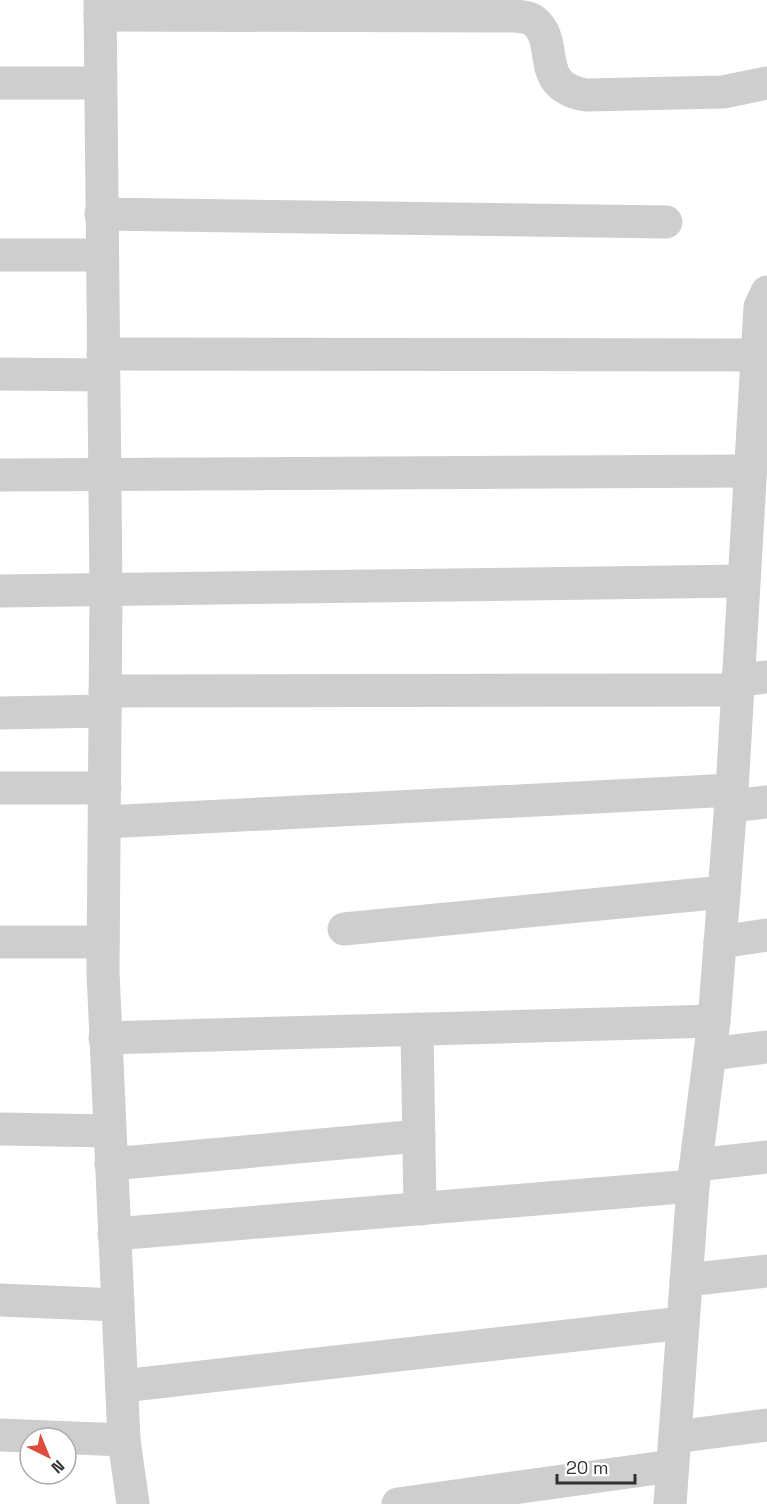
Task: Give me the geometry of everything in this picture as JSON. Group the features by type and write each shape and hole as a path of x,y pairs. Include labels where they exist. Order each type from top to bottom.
{"street":[{"path":"133,1504 124,1440 105,1038 103,942 106,590 100,7 516,16 533,19 542,30 552,70 560,84 570,92 586,95 723,92 767,83"},
{"path":"0,83 100,82"},
{"path":"101,214 666,222"},
{"path":"0,255 102,255"},
{"path":"670,1504 695,1175 714,1021 731,798 747,682 751,562 750,471 760,425 758,355 760,308 767,292"},
{"path":"0,374 103,365 758,355"},
{"path":"0,475 750,471"},
{"path":"0,591 106,590 751,562"},
{"path":"0,712 105,701 747,682"},
{"path":"0,788 105,788"},
{"path":"105,822 731,798 767,802"},
{"path":"344,929 724,892"},
{"path":"720,942 767,935"},
{"path":"0,942 103,942"},
{"path":"105,1038 714,1021"},
{"path":"417,1029 420,1209"},
{"path":"710,1054 767,1047"},
{"path":"0,1129 110,1131"},
{"path":"111,1164 418,1136"},
{"path":"114,1234 420,1209 695,1175 767,1157"},
{"path":"686,1280 767,1271"},
{"path":"0,1300 118,1305"},
{"path":"122,1386 683,1323"},
{"path":"398,1504 673,1451 767,1425"},
{"path":"0,1435 124,1440"}]}
